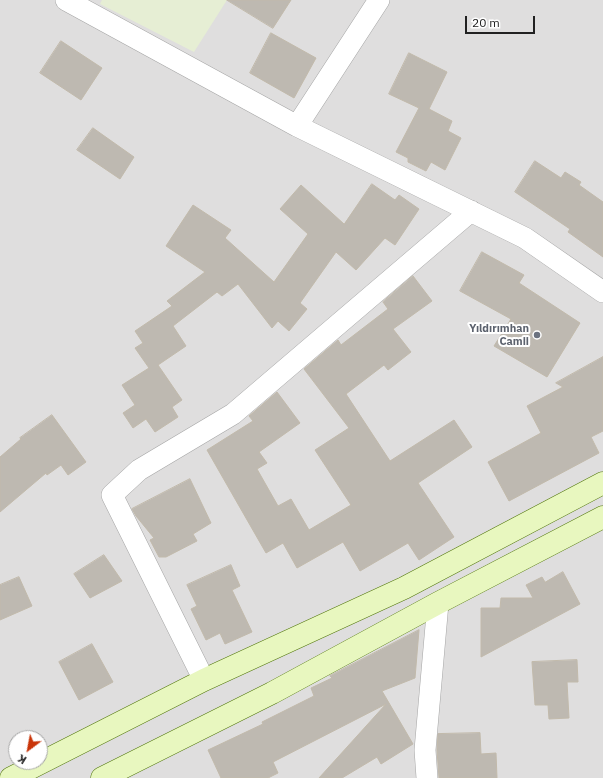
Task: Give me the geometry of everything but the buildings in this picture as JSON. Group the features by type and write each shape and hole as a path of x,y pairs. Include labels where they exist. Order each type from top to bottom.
{"main road":[{"path":"11,778 204,680 404,588 603,483"},
{"path":"102,778 272,693 438,603 603,517"}],"street":[{"path":"66,0 297,126 525,238 599,284"},
{"path":"297,126 378,0"},
{"path":"204,680 112,495 139,470 233,414 471,211"},
{"path":"427,778 425,750 438,603"}],"shaded area":[{"path":"0,0 603,0 603,778 0,778"}],"green space":[{"path":"102,0 227,0 194,52 100,4"}],"place":[{"name":"Yıldırımhan Camii","path":"537,335"}]}
